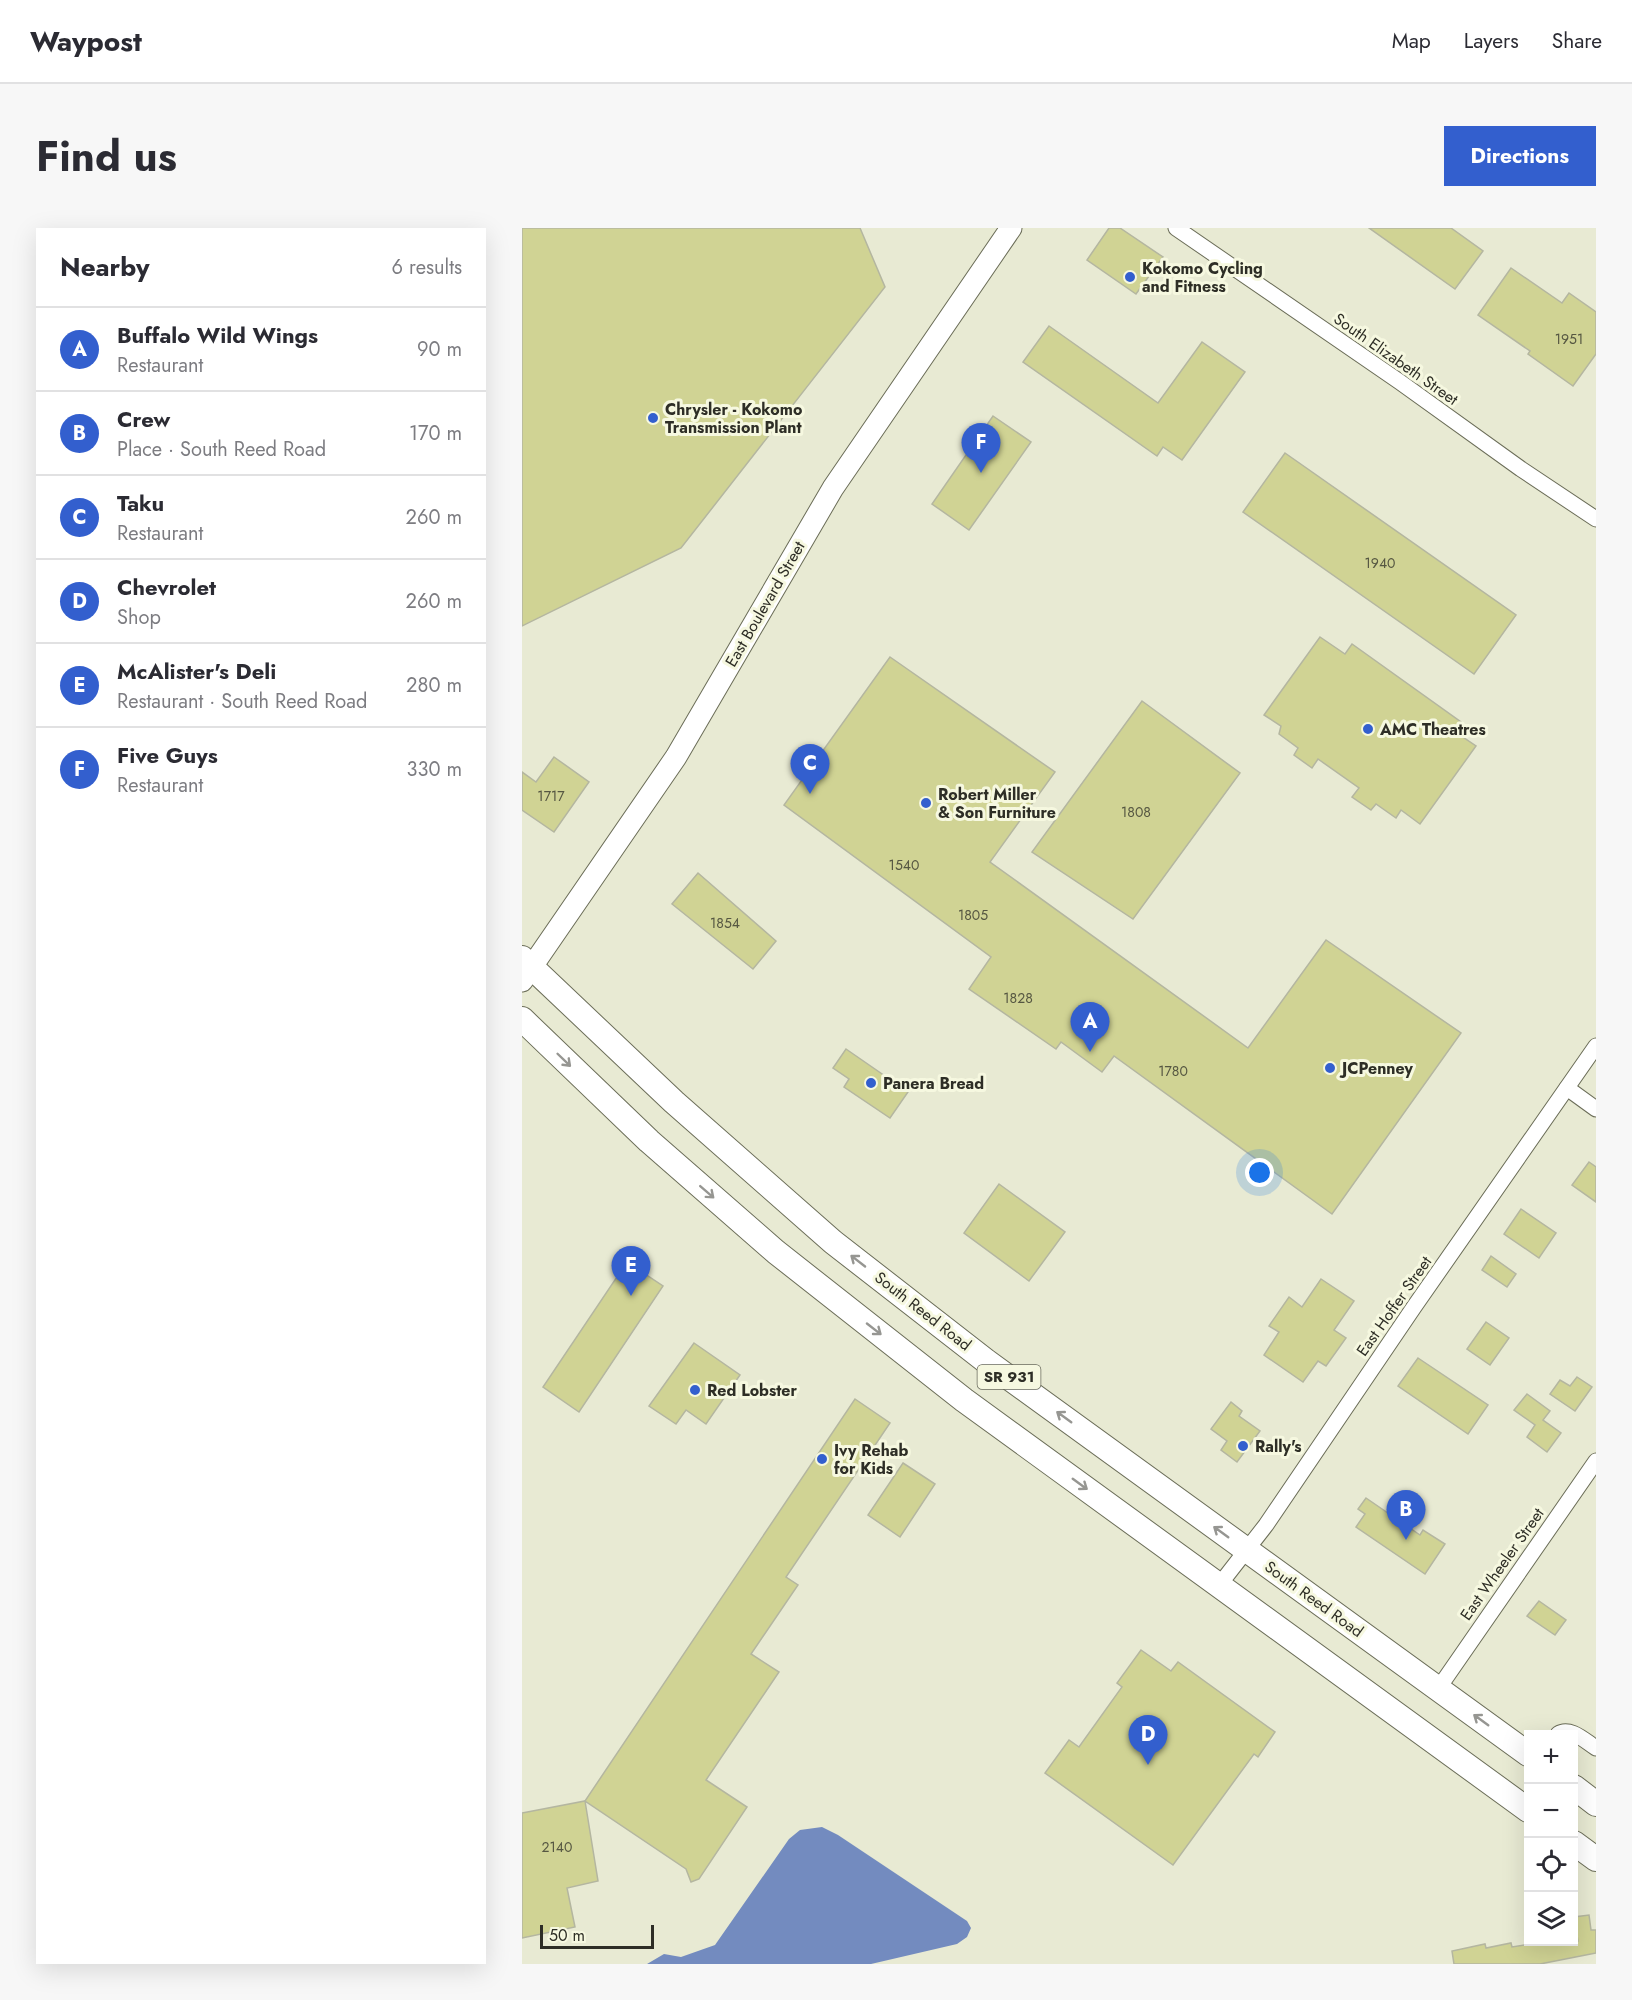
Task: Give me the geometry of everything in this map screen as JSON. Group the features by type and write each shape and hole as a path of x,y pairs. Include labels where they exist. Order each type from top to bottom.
{"main road":[{"name":"East Boulevard Street","path":"525,969 676,757 833,488 1011,228"},
{"name":"South Reed Road","path":"525,969 833,1242 986,1361 1524,1751"},
{"name":"SR 931","path":"522,1019 649,1141 776,1252 964,1400 1524,1807"},
{"path":"1578,1790 1596,1804"},
{"path":"1578,1846 1596,1859"}],"street":[{"name":"South Elizabeth Street","path":"1176,228 1596,519"},
{"name":"East Hoffer Street","path":"1220,1584 1247,1550 1596,1046"},
{"path":"1567,1088 1596,1109"},
{"name":"East Wheeler Street","path":"1438,1689 1596,1461"},
{"path":"1578,1737 1596,1748"}],"water":[{"path":"822,1827 838,1835 967,1921 971,1928 967,1937 957,1944 871,1964 647,1964 664,1954 681,1957 715,1945 789,1839 800,1830"}],"building":[{"name":"Chrysler - Kokomo Transmission Plant","path":"522,228 860,228 885,287 681,548 522,626"},
{"name":"Kokomo Cycling and Fitness","path":"1109,228 1120,228 1163,257 1136,294 1087,260"},
{"path":"1369,228 1451,228 1483,251 1455,289"},
{"path":"1511,268 1562,303 1569,293 1596,312 1596,354 1573,386 1528,354 1530,351 1478,315"},
{"path":"1049,326 1158,403 1202,342 1245,372 1182,460 1163,447 1157,456 1023,362"},
{"path":"993,416 1031,442 969,530 932,504"},
{"path":"1285,453 1516,615 1474,674 1243,512"},
{"name":"AMC Theatres","path":"1320,637 1345,654 1352,644 1461,722 1454,731 1476,746 1420,824 1401,810 1396,818 1376,804 1371,810 1352,797 1359,788 1318,759 1312,768 1294,755 1298,748 1279,734 1281,726 1264,715"},
{"path":"890,657 1055,772 990,862 1248,1048 1326,940 1461,1033 1332,1214 1114,1056 1102,1072 1061,1042 1056,1049 969,989 991,957 784,805"},
{"path":"1142,701 1240,773 1133,919 1032,852"},
{"path":"554,757 589,782 554,832 522,810 522,772 536,782"},
{"path":"698,873 776,941 753,969 672,904"},
{"name":"Panera Bread","path":"846,1049 908,1092 890,1118 844,1087 849,1079 833,1068"},
{"path":"1589,1162 1596,1167 1596,1202 1572,1185"},
{"path":"999,1184 1065,1232 1029,1281 964,1233"},
{"path":"1521,1209 1556,1233 1539,1258 1504,1234"},
{"path":"1491,1256 1516,1274 1507,1287 1482,1270"},
{"path":"627,1262 663,1286 579,1412 543,1387"},
{"path":"1321,1279 1354,1301 1334,1330 1346,1338 1326,1366 1318,1361 1303,1382 1264,1355 1279,1332 1269,1326 1289,1297 1302,1307"},
{"path":"1486,1322 1509,1338 1490,1365 1467,1349"},
{"name":"Red Lobster","path":"694,1343 740,1375 706,1424 686,1410 676,1424 649,1406"},
{"path":"1418,1358 1488,1405 1468,1434 1398,1386"},
{"path":"1577,1377 1592,1387 1575,1411 1550,1394 1560,1380 1570,1386"},
{"path":"1527,1394 1550,1411 1543,1420 1561,1433 1547,1452 1527,1437 1535,1425 1514,1410"},
{"path":"855,1399 890,1423 786,1577 798,1585 751,1654 779,1672 706,1780 747,1807 699,1879 691,1882 686,1869 585,1801"},
{"path":"1231,1402 1242,1411 1239,1416 1260,1431 1237,1462 1221,1450 1227,1441 1211,1429"},
{"path":"903,1463 935,1484 900,1537 868,1515"},
{"path":"1366,1498 1420,1535 1423,1530 1445,1544 1425,1574 1356,1527 1365,1514 1358,1509"},
{"path":"1539,1601 1566,1620 1555,1635 1527,1616"},
{"path":"1141,1650 1171,1671 1178,1662 1275,1732 1258,1757 1254,1754 1173,1865 1045,1773 1069,1740 1079,1747 1122,1687 1117,1683"},
{"path":"585,1801 598,1881 567,1888 575,1927 522,1938 522,1813"},
{"path":"1589,1915 1591,1930 1596,1930 1596,1953 1540,1964 1454,1964 1452,1951 1485,1944 1486,1948 1511,1943 1512,1947 1578,1946 1578,1916"}],"place":[{"name":"Kokomo Cycling and Fitness","path":"1130,277"},
{"name":"Chrysler - Kokomo Transmission Plant","path":"653,418"},
{"name":"Five Guys","path":"981,473"},
{"name":"AMC Theatres","path":"1368,729"},
{"name":"Taku","path":"810,794"},
{"name":"Robert Miller & Son Furniture","path":"926,803"},
{"name":"Buffalo Wild Wings","path":"1090,1052"},
{"name":"JCPenney","path":"1330,1068"},
{"name":"Panera Bread","path":"871,1083"},
{"name":"McAlister's Deli","path":"631,1296"},
{"name":"Red Lobster","path":"695,1390"},
{"name":"Rally's","path":"1243,1446"},
{"name":"Ivy Rehab for Kids","path":"822,1459"},
{"name":"Crew","path":"1406,1540"},
{"name":"Chevrolet","path":"1148,1765"}]}
